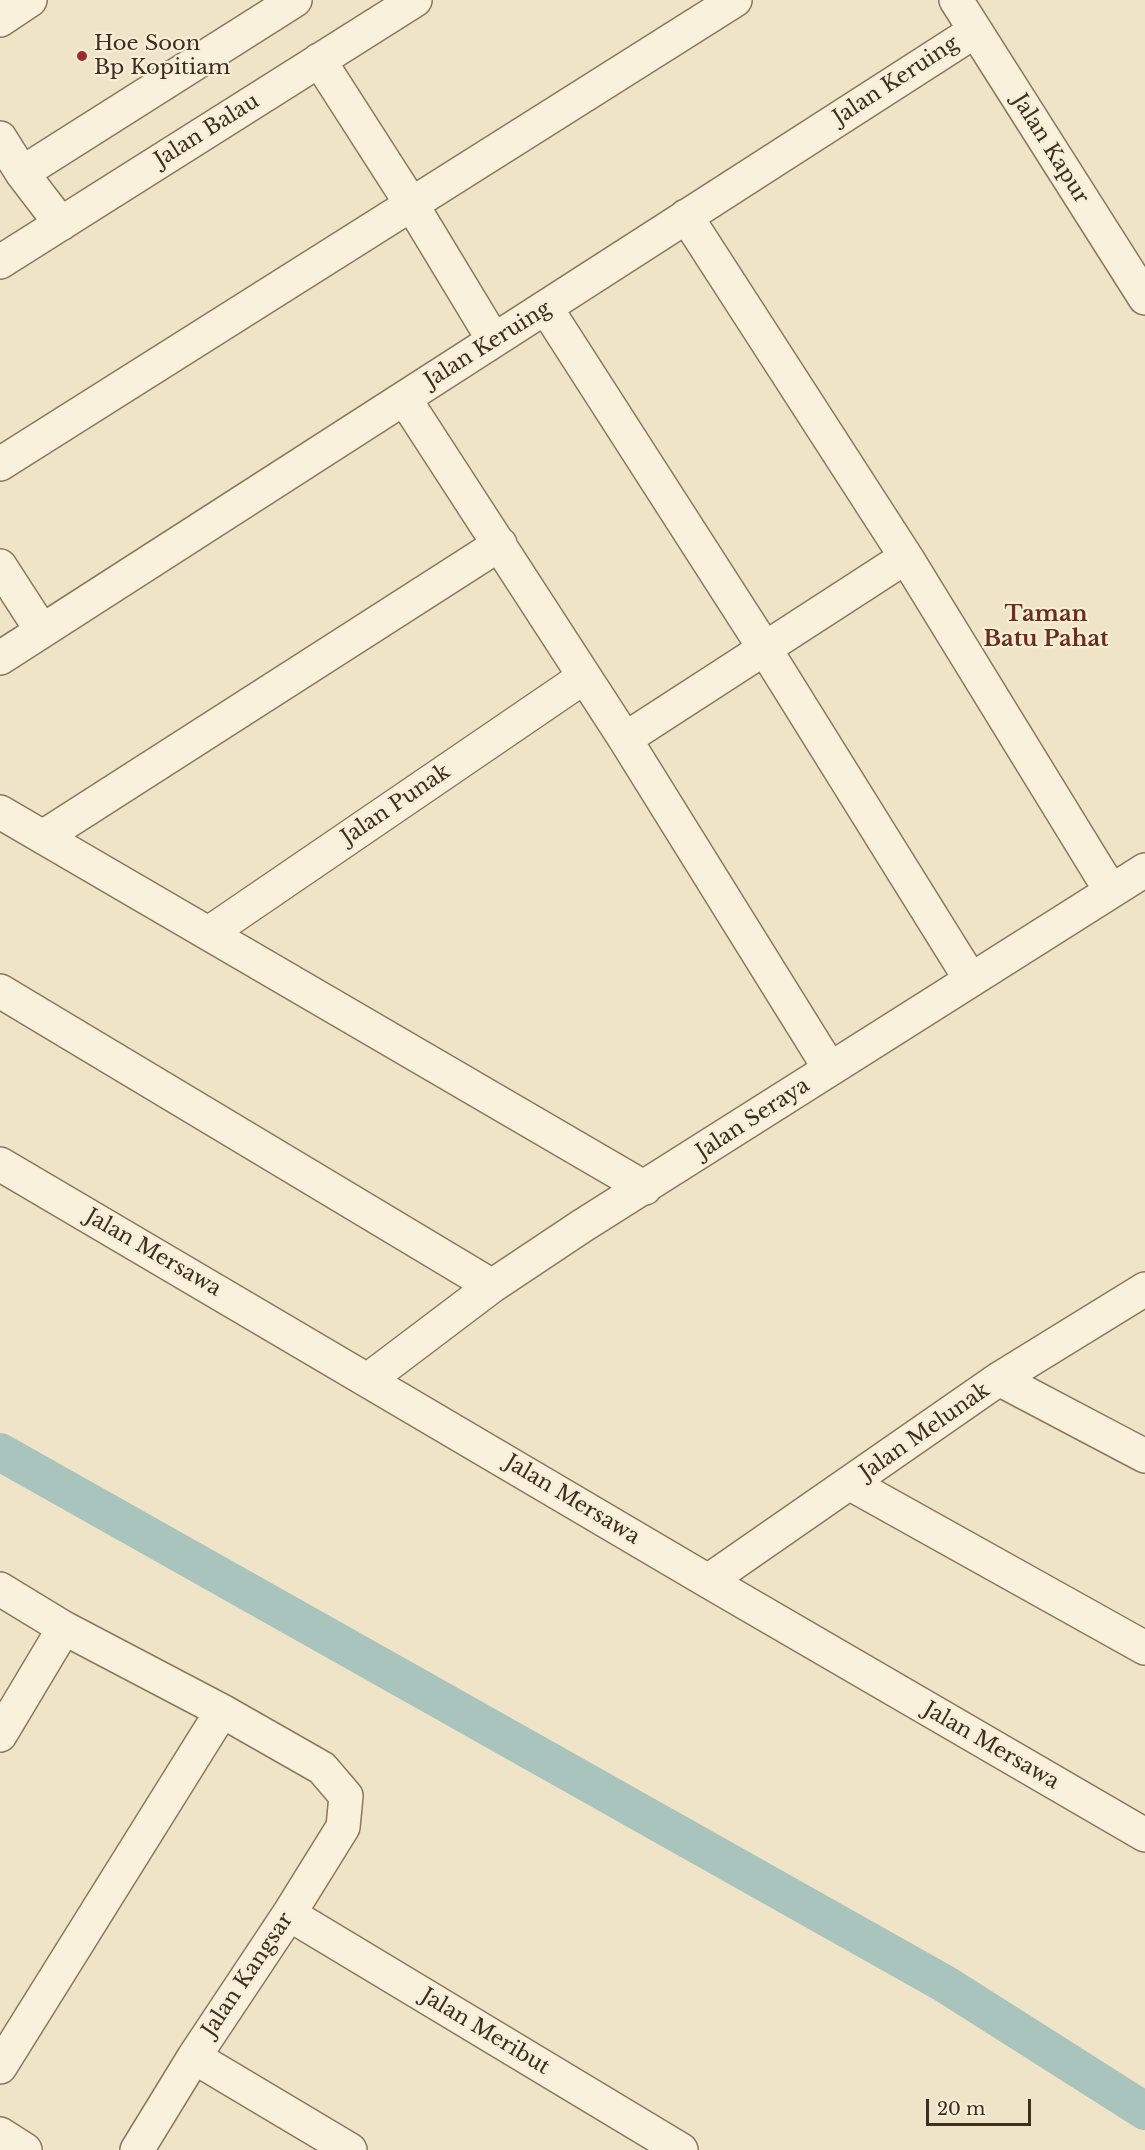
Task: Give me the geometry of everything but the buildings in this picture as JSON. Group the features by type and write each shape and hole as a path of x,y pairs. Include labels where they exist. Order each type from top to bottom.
{"street":[{"path":"0,20 30,0"},
{"path":"22,173 295,0"},
{"path":"0,464 735,0"},
{"name":"Jalan Kapur","path":"956,0 1145,298"},
{"name":"Jalan Balau","path":"0,262 319,60 397,5"},
{"name":"Jalan Keruing","path":"0,658 975,31"},
{"path":"319,60 412,205 493,339"},
{"path":"0,138 22,173 61,224"},
{"path":"686,216 906,557 1111,891"},
{"path":"546,309 765,649 971,980"},
{"path":"404,398 625,739 831,1069"},
{"path":"43,837 500,544"},
{"path":"625,739 906,557"},
{"path":"0,566 42,631"},
{"name":"Jalan Punak","path":"209,933 584,677"},
{"path":"0,812 645,1188"},
{"name":"Jalan Seraya","path":"369,1379 492,1286 1145,870"},
{"path":"0,992 492,1286"},
{"name":"Jalan Mersawa","path":"0,1164 369,1379 708,1581 1145,1835"},
{"name":"Jalan Melunak","path":"708,1581 851,1484 999,1379 1145,1289"},
{"path":"999,1379 1145,1456"},
{"path":"851,1484 1145,1648"},
{"path":"0,1589 64,1628 222,1711 0,2067"},
{"path":"0,1735 64,1628"},
{"name":"Jalan Kangsar","path":"137,2150 194,2057 289,1914 343,1827 346,1796 322,1768 222,1711"},
{"name":"Jalan Meribut","path":"289,1914 681,2150"},
{"path":"194,2057 351,2150"},
{"path":"0,2134 25,2150"}],"waterway":[{"path":"0,1452 945,1984 1145,2111"}],"place":[{"name":"Hoe Soon Bp Kopitiam","path":"82,56"}],"district":[{"name":"Taman Batu Pahat","path":"1046,628"}]}
